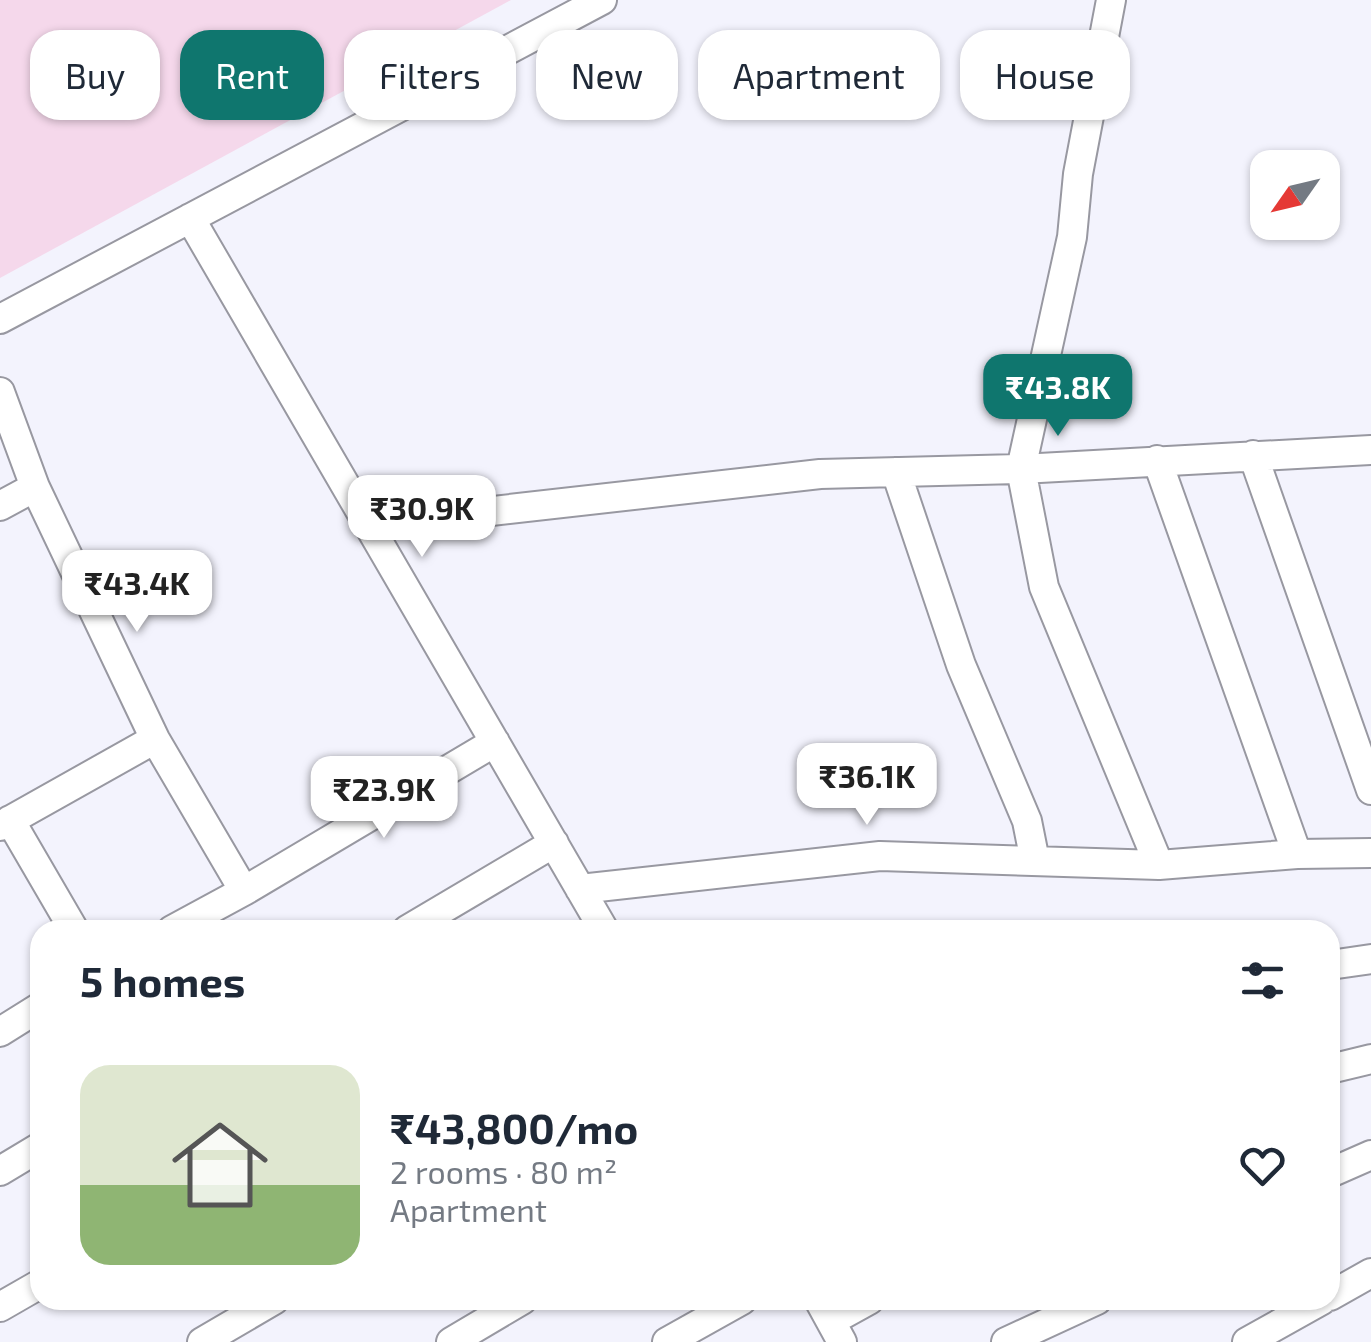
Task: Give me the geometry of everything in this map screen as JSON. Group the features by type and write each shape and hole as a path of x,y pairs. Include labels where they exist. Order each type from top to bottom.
{"street":[{"path":"0,319 602,0"},
{"path":"1111,0 1078,174 1074,228 1022,468 1044,587 1159,866"},
{"path":"190,218 598,920"},
{"path":"0,392 35,487 155,740 244,892"},
{"path":"368,525 820,474 1371,450"},
{"path":"1253,455 1371,790"},
{"path":"1158,460 1297,854"},
{"path":"896,472 961,664 1028,821 1035,862"},
{"path":"0,506 35,487"},
{"path":"68,920 5,823 155,740"},
{"path":"191,920 495,742"},
{"path":"425,920 554,844"},
{"path":"580,889 880,856 1159,866 1297,854 1371,853"},
{"path":"1340,964 1371,959"},
{"path":"0,1032 30,1013"},
{"path":"1340,1067 1371,1059"},
{"path":"0,1171 30,1153"},
{"path":"1340,1168 1371,1154"},
{"path":"1340,1290 1371,1273"},
{"path":"0,1307 30,1290"},
{"path":"202,1342 257,1310"},
{"path":"450,1342 505,1310"},
{"path":"666,1342 724,1310"},
{"path":"1006,1342 1075,1310"},
{"path":"1247,1342 1304,1310"}],"shaded area":[{"path":"0,0 511,0 456,30 344,30 344,91 324,102 324,30 180,30 180,120 290,120 0,278"}]}
